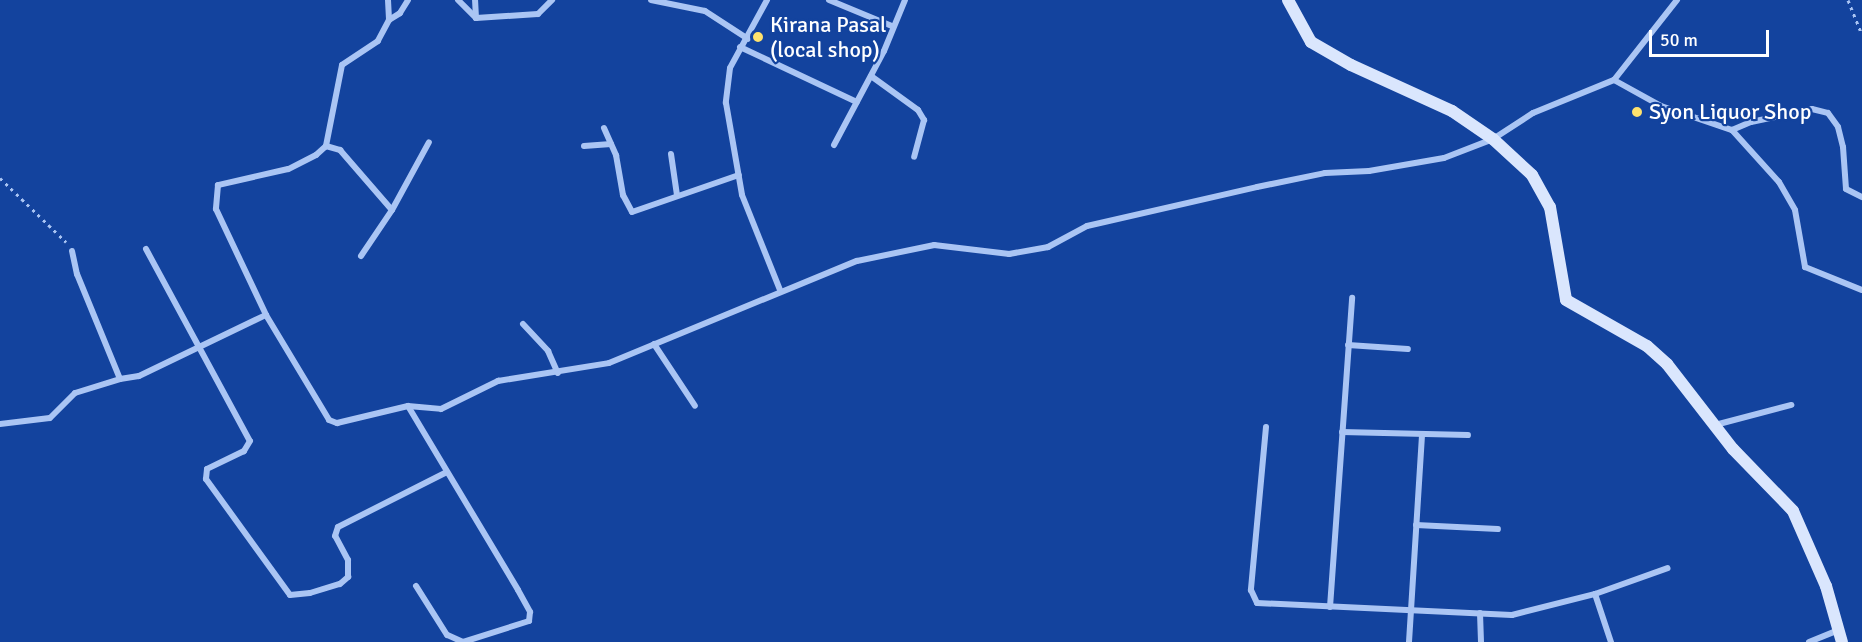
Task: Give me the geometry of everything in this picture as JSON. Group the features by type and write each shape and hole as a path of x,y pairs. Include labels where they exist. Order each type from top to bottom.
{"main road":[{"path":"1288,0 1311,42 1351,65 1452,111 1493,139 1532,175 1550,207 1566,300 1647,346 1667,364 1714,425 1793,511 1826,586 1840,636"}],"street":[{"path":"388,0 389,20"},
{"path":"408,0 389,20 378,41 342,65 326,146 316,155 288,169 218,185 216,209 266,315 329,420 338,423 408,406 441,409 498,381 558,374 609,363 857,261 934,245 1009,254 1048,247 1099,224 1325,173 1369,171 1444,158 1493,139 1533,113 1614,80 1677,0"},
{"path":"458,0 476,18 538,14 552,0"},
{"path":"475,0 476,18"},
{"path":"651,0 705,11 748,39"},
{"path":"767,0 748,39 740,47 730,68 726,93 742,195 780,291"},
{"path":"829,0 892,26"},
{"path":"834,145 871,76 905,0"},
{"path":"740,47 857,102"},
{"path":"871,76 918,110 924,120 914,157"},
{"path":"1614,80 1661,106 1732,130 1779,182 1795,210 1805,267 1862,290"},
{"path":"1732,130 1751,122 1812,109 1828,113 1838,128 1843,147 1846,189 1862,197"},
{"path":"604,128 611,144 623,195 632,212 739,175"},
{"path":"361,256 392,210 429,142"},
{"path":"584,146 611,144"},
{"path":"326,146 340,150 392,210"},
{"path":"671,154 677,195"},
{"path":"146,249 250,441 244,452 207,469 206,479 290,595 310,593 340,584 348,577 348,560 335,536 338,527 447,472"},
{"path":"72,250 78,274 120,379"},
{"path":"1330,607 1352,298"},
{"path":"0,424 50,418 75,393 120,379 140,376 266,315"},
{"path":"523,324 548,351 558,374"},
{"path":"654,344 695,406"},
{"path":"1348,345 1408,349"},
{"path":"1714,425 1791,405"},
{"path":"408,406 518,590 530,612 529,621 463,642 447,634 416,586"},
{"path":"1266,427 1254,600 1265,605 1512,615 1595,594 1668,568"},
{"path":"1342,432 1468,435"},
{"path":"1409,642 1422,434"},
{"path":"1416,525 1498,529"},
{"path":"1595,594 1611,642"},
{"path":"1480,614 1482,642"},
{"path":"1809,642 1840,636"}],"path":[{"path":"1848,0 1862,34"},
{"path":"0,178 62,236 72,250"}],"place":[{"name":"Kirana Pasal (local shop)","path":"758,37"},
{"name":"Syon Liquor Shop","path":"1637,112"}]}
